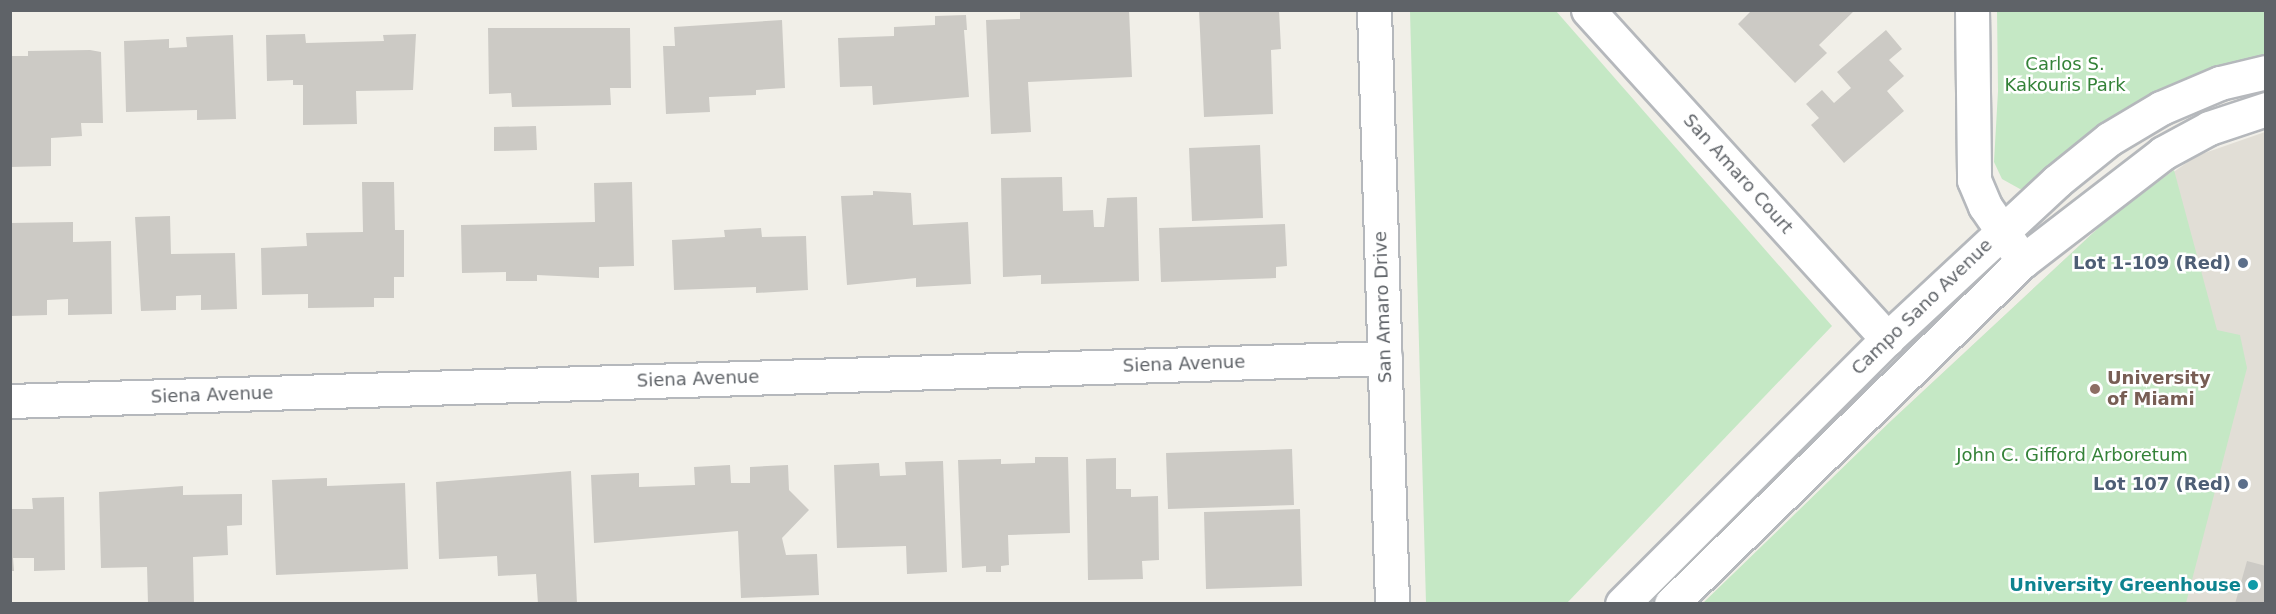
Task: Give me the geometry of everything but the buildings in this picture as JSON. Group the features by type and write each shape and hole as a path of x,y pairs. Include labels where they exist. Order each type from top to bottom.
{"street":[{"name":"San Amaro Drive","path":"1374,10 1392,603"},
{"name":"San Amaro Court","path":"1588,10 1887,339"},
{"path":"1972,10 1972,164 1978,192 2001,232 2023,261"},
{"name":"Campo Sano Avenue","path":"1622,603 1887,339 2057,181 2137,121 2188,94 2265,72"},
{"name":"Campo Sano Avenue","path":"1671,603 2023,261 2163,153 2209,128 2265,109"},
{"name":"Siena Avenue","path":"10,401 1385,358"}],"shaded area":[{"name":"John C. Gifford Arboretum","path":"2265,132 2265,603 1703,604 1891,421 2108,219 2196,156"}],"green space":[{"path":"1410,11 1556,11 1832,326 1567,603 1426,603"},
{"name":"Carlos S. Kakouris Park","path":"1997,11 2265,11 2265,59 2028,188 2020,189 2002,179 1994,162 1998,91"},
{"name":"John C. Gifford Arboretum","path":"2174,170 2217,330 2240,335 2247,368 2186,603 1703,603 1891,421 2108,219"}],"place":[{"name":"Lot 1-109 (Red)","path":"2243,263"},
{"name":"University of Miami","path":"2095,389"},
{"name":"Lot 107 (Red)","path":"2243,484"},
{"name":"University Greenhouse","path":"2253,585"}]}
